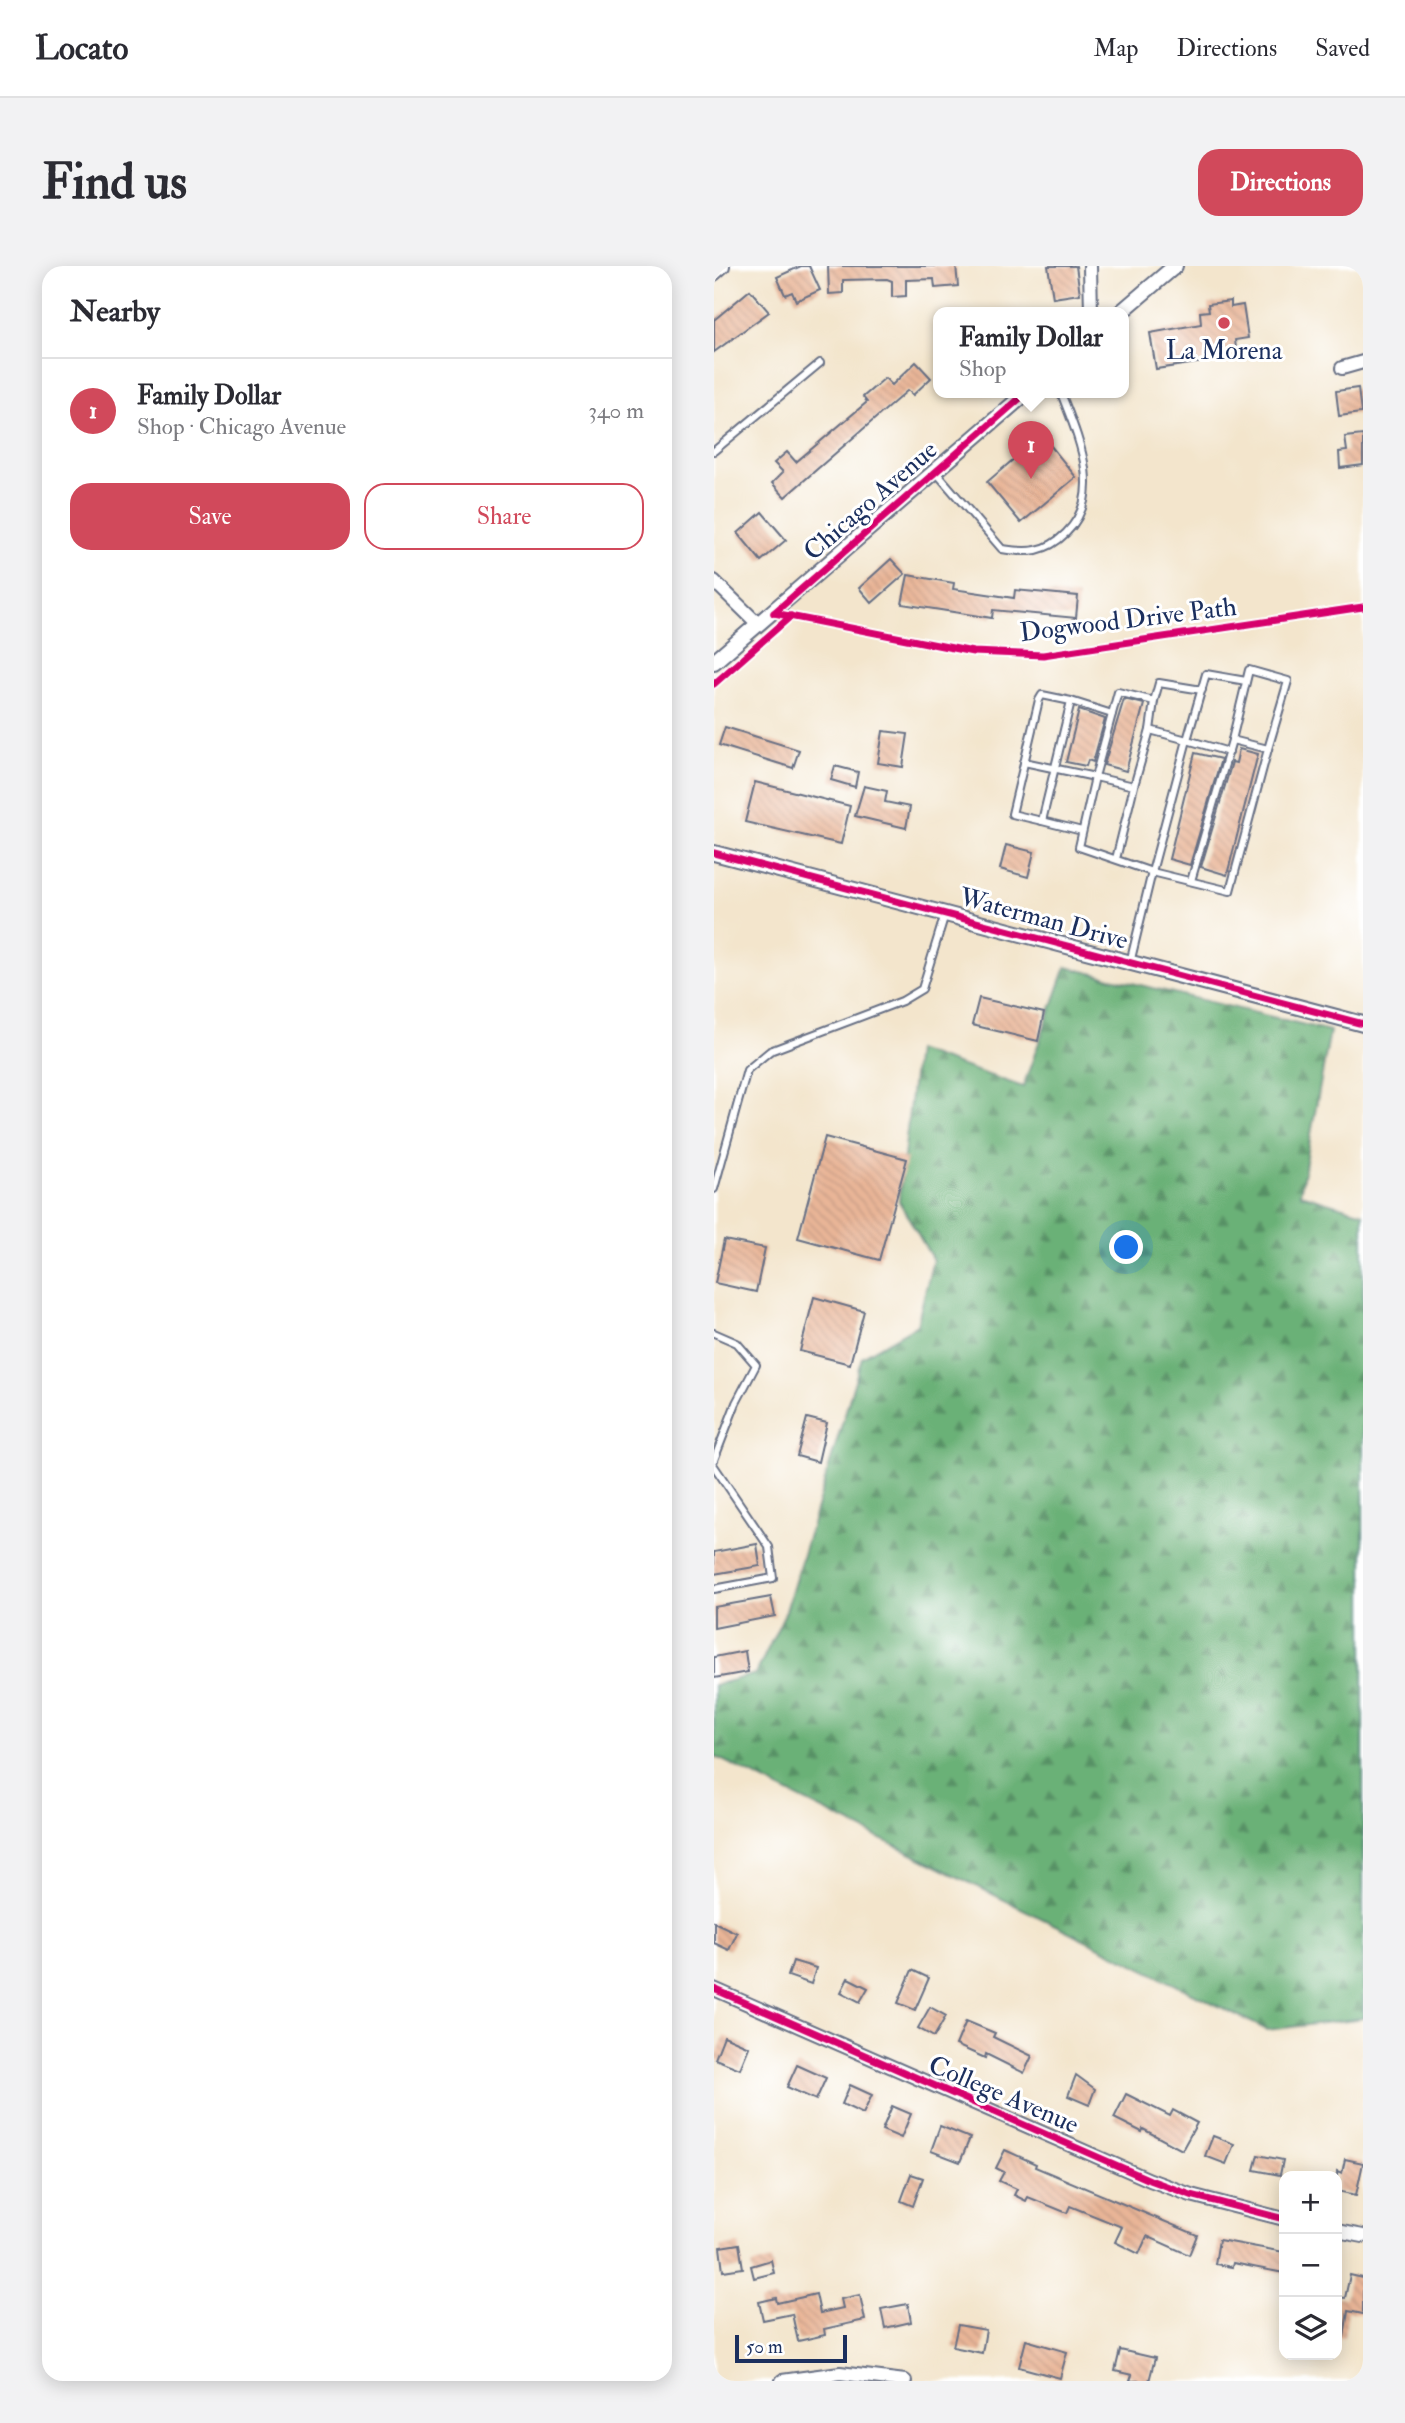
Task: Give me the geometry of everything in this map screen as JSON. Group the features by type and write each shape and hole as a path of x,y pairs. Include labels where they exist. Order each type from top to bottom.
{"street":[{"path":"714,274 723,266"},
{"path":"1090,266 1091,307"},
{"path":"1127,307 1175,266"},
{"path":"1342,368 1363,362"},
{"name":"Chicago Avenue","path":"714,662 1020,398"},
{"path":"714,581 758,624"},
{"name":"Waterman Drive","path":"714,853 1363,1024"},
{"name":"College Avenue","path":"714,1989 1150,2180 1191,2195 1279,2218"},
{"path":"1342,2232 1363,2236"},
{"path":"782,2381 845,2374 905,2381"}],"lane":[{"path":"714,451 820,363"},
{"path":"935,471 1002,549 1031,553 1055,544 1078,521 1087,489 1082,448 1064,398"},
{"path":"1154,701 1118,692 1079,847 1152,872 1230,891 1288,681 1249,670 1229,752 1191,881"},
{"path":"1130,963 1206,674 1246,681"},
{"path":"1116,859 1150,730 1159,683 1202,690"},
{"path":"1082,831 1012,814 1024,762 1042,695 1112,714"},
{"path":"1042,821 1071,701"},
{"path":"1150,730 1229,752"},
{"path":"1232,740 1269,749"},
{"path":"1024,762 1135,786"},
{"path":"714,1189 747,1070 770,1051 902,1000 922,989 944,914"},
{"path":"714,1333 737,1343 756,1365 736,1403 714,1463 769,1547 773,1578 714,1589"}],"green space":[{"path":"1066,967 1330,1031 1300,1194 1363,1213 1363,2018 1267,2030 714,1756 714,1685 756,1674 786,1611 862,1357 917,1325 933,1260 899,1201 916,1050 1023,1087"}],"building":[{"path":"801,266 809,266 820,290 796,301 792,292 785,295 777,277"},
{"path":"828,266 956,266 958,286 935,288 934,279 906,280 906,296 892,297 892,281 887,279 843,280 843,293 829,294"},
{"path":"1048,266 1076,266 1080,294 1053,298"},
{"path":"750,290 769,312 714,352 714,320"},
{"path":"1231,301 1231,307 1243,305 1248,338 1235,340 1237,357 1156,369 1150,333 1201,324 1200,312 1209,311 1208,304"},
{"path":"916,362 931,378 913,395 908,390 785,497 772,483 783,472 774,463 787,452 796,462 867,402 863,397 885,378 892,385"},
{"path":"1358,388 1361,413 1339,416 1336,391"},
{"path":"1042,435 1076,477 1021,523 987,482"},
{"path":"1363,435 1363,465 1340,468 1339,452 1347,451 1345,437"},
{"path":"762,512 786,540 761,561 738,533"},
{"path":"891,559 905,574 872,603 859,588"},
{"path":"908,575 954,583 953,589 1014,598 1015,590 1078,596 1076,618 993,610 992,618 902,604"},
{"path":"1124,699 1144,704 1126,771 1104,765"},
{"path":"1079,710 1105,719 1093,762 1088,760 1086,766 1066,762"},
{"path":"725,727 799,750 793,768 719,745"},
{"path":"883,731 908,734 903,767 878,763"},
{"path":"1239,749 1258,754 1227,875 1201,867 1232,762 1236,763"},
{"path":"1195,753 1221,759 1190,865 1169,859"},
{"path":"835,766 858,772 855,787 831,780"},
{"path":"755,782 850,806 841,844 745,822"},
{"path":"864,786 887,791 885,802 910,807 906,828 855,816"},
{"path":"1006,845 1034,852 1028,877 1000,869"},
{"path":"979,998 1044,1013 1038,1041 972,1025"},
{"path":"825,1137 907,1159 879,1260 798,1238"},
{"path":"724,1240 765,1248 756,1292 715,1283"},
{"path":"814,1297 864,1311 850,1364 800,1351"},
{"path":"807,1418 827,1423 818,1462 797,1456"},
{"path":"757,1544 760,1566 714,1574 714,1552"},
{"path":"771,1597 775,1616 714,1628 714,1607"},
{"path":"745,1651 748,1672 714,1678 714,1657"},
{"path":"714,1922 737,1933 729,1950 714,1943"},
{"path":"793,1961 816,1968 811,1984 788,1976"},
{"path":"912,1970 929,1978 915,2010 898,2003"},
{"path":"848,1978 868,1988 860,2002 841,1992"},
{"path":"930,2007 946,2016 934,2037 918,2028"},
{"path":"966,2021 995,2033 993,2037 1032,2056 1024,2073 986,2054 985,2058 956,2045"},
{"path":"724,2036 749,2047 740,2069 715,2059"},
{"path":"797,2065 826,2078 816,2100 787,2087"},
{"path":"1076,2075 1095,2089 1089,2105 1068,2096"},
{"path":"850,2085 872,2095 863,2114 842,2104"},
{"path":"1126,2094 1170,2116 1173,2110 1197,2123 1182,2150 1143,2129 1142,2132 1114,2118"},
{"path":"892,2106 911,2114 901,2138 882,2130"},
{"path":"940,2126 970,2138 960,2162 931,2151"},
{"path":"1213,2136 1234,2144 1226,2164 1205,2156"},
{"path":"1005,2150 1036,2164 1035,2167 1197,2235 1189,2255 1147,2236 1139,2254 1115,2242 1122,2227 1070,2206 1067,2213 1028,2197 1026,2201 1014,2195 1017,2189 999,2181 1004,2172 996,2168"},
{"path":"1258,2155 1283,2160 1279,2175 1254,2170"},
{"path":"1345,2159 1363,2163 1356,2195 1342,2192"},
{"path":"911,2174 923,2178 913,2206 901,2201"},
{"path":"1219,2240 1279,2251 1279,2272 1233,2263 1232,2267 1215,2264"},
{"path":"739,2244 743,2268 723,2271 720,2247"},
{"path":"771,2260 774,2273 754,2278 751,2266"},
{"path":"1350,2275 1363,2278 1363,2314 1348,2311 1342,2337 1342,2298 1345,2298"},
{"path":"816,2294 820,2313 843,2308 841,2299 860,2295 865,2320 824,2329 825,2335 798,2341 792,2314 763,2320 759,2302 776,2298 777,2303"},
{"path":"908,2304 911,2322 885,2328 881,2309"},
{"path":"958,2325 986,2330 982,2353 953,2347"},
{"path":"1026,2340 1067,2352 1060,2378 1019,2367"},
{"path":"1120,2350 1155,2358 1149,2381 1130,2381 1132,2375 1115,2371"}],"cycle path":[{"path":"774,613 1020,398"},
{"name":"Dogwood Drive Path","path":"774,613 973,652 1043,655 1363,607"},
{"path":"714,684 791,616"},
{"path":"714,853 1363,1024"},
{"path":"714,1989 1150,2180 1191,2195 1279,2218"}],"place":[{"name":"La Morena","path":"1224,323"},
{"name":"Family Dollar","path":"1031,479"}]}
